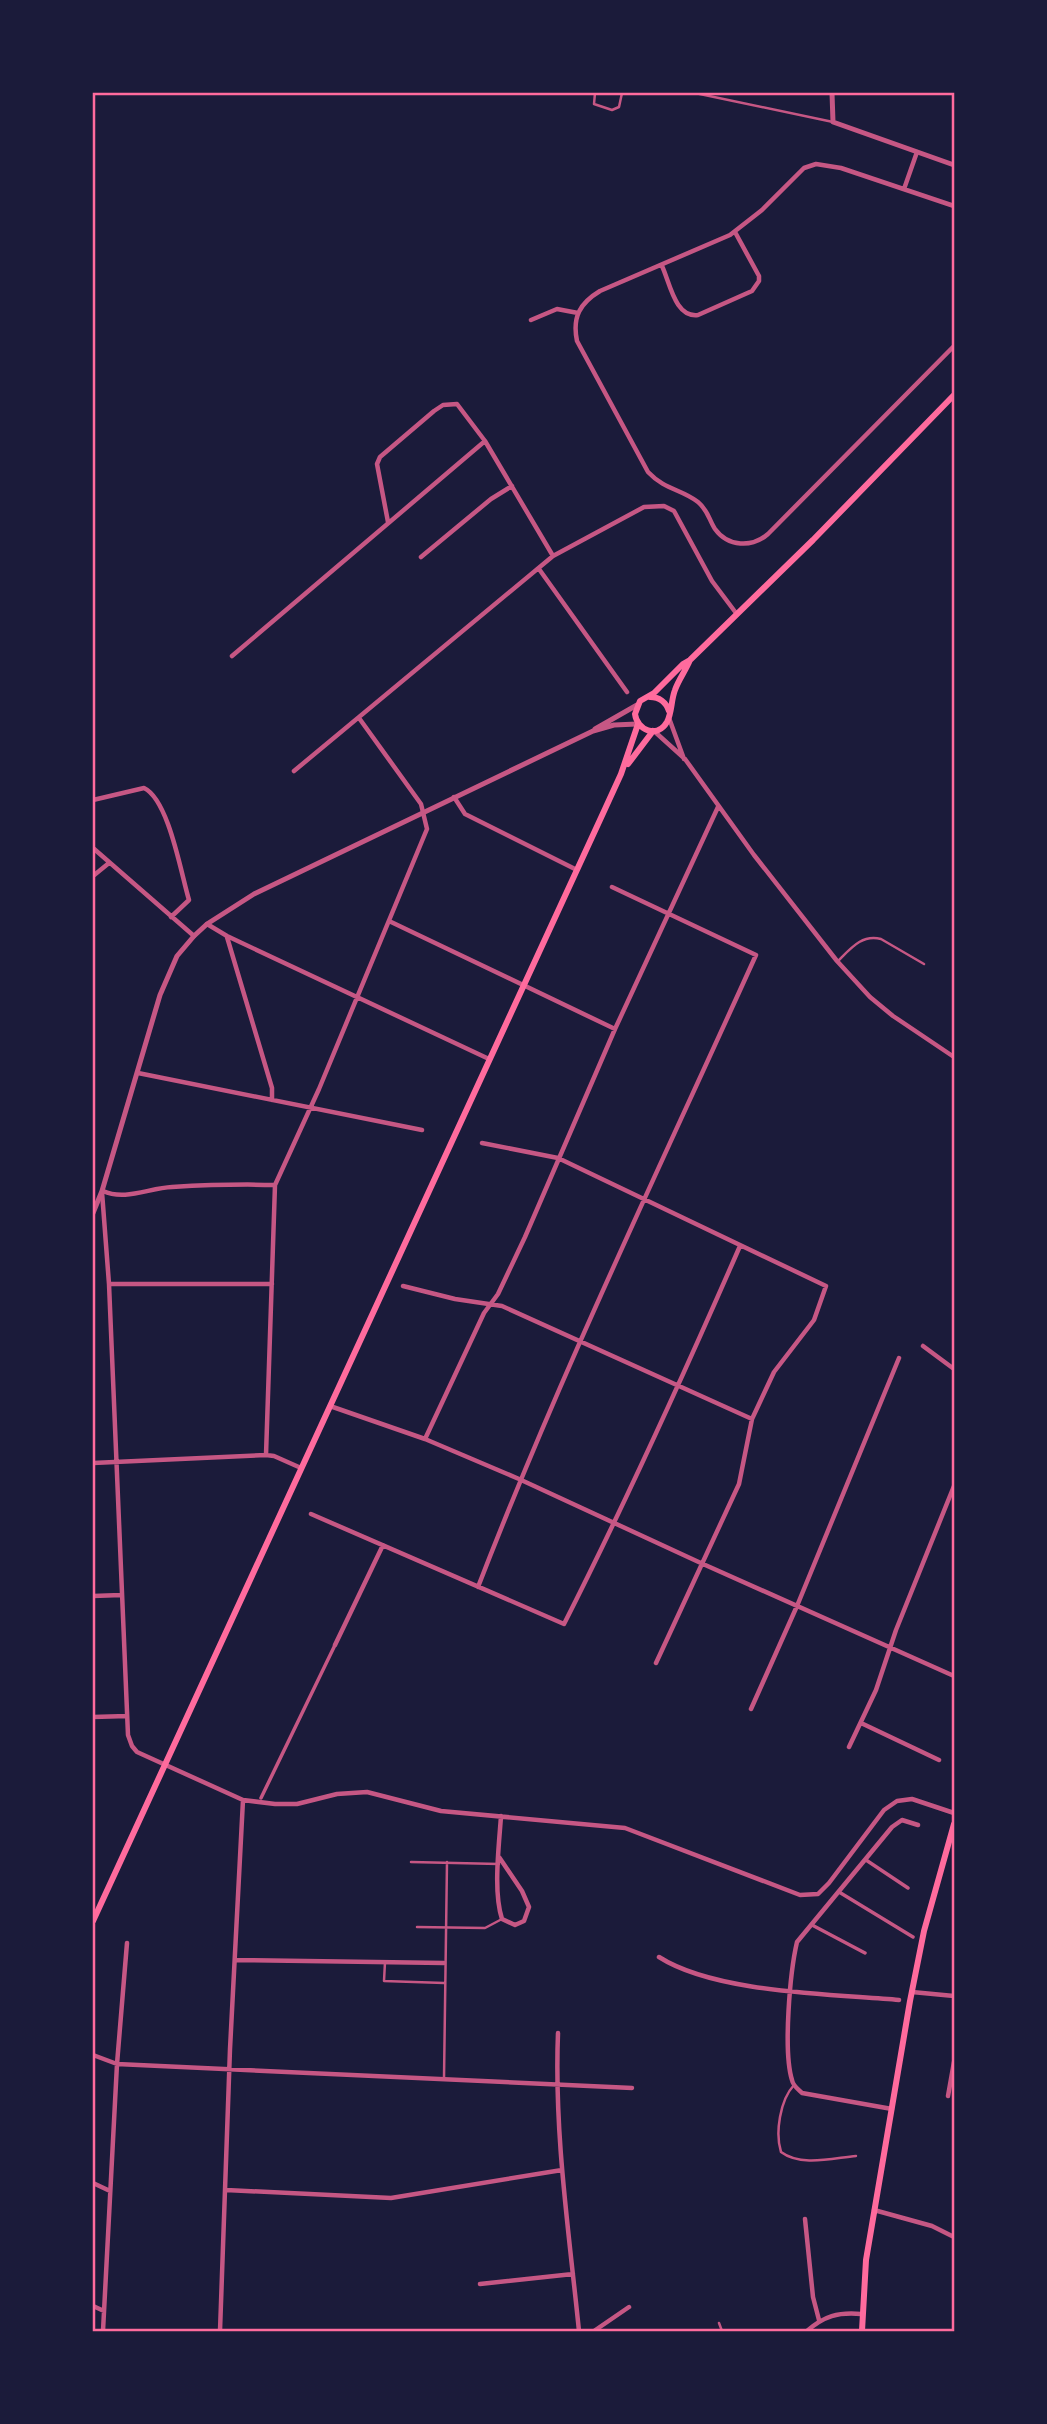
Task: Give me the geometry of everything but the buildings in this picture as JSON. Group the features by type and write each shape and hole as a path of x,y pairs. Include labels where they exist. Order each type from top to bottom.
{"main road":[{"path":"654,731 638,724 635,714 637,705 690,660 813,540 954,395"},
{"path":"621,774 654,731 662,728 669,714 675,689 690,660"},
{"path":"648,698 659,699 665,703 669,714"},
{"path":"93,1921 621,774 638,724"},
{"path":"862,2331 866,2260 873,2210 912,1992 924,1931 954,1824"}],"street":[{"path":"832,93 833,122 954,165"},
{"path":"904,189 918,152"},
{"path":"954,206 826,164 811,165 796,175 762,210 735,232 599,292 587,300 578,313 575,329 577,341 648,471 664,487 697,501 721,536 741,544 754,542 768,534 954,346"},
{"path":"662,266 681,310 689,316 698,315 752,291 759,281 758,276 735,232"},
{"path":"531,320 557,309 578,313"},
{"path":"388,522 377,464 380,457 434,411 443,405 457,404 485,441 553,556"},
{"path":"232,656 485,441"},
{"path":"421,557 491,499 512,486"},
{"path":"294,771 553,556 644,507 664,506 674,511 712,580 736,613"},
{"path":"539,569 627,692"},
{"path":"593,732 600,725 637,705"},
{"path":"669,714 685,760"},
{"path":"266,1455 275,1185 427,829 421,804 359,718"},
{"path":"93,1213 167,975 177,956 207,924 254,894 593,732 614,725 638,724"},
{"path":"654,731 685,760 837,961 870,997 954,1057"},
{"path":"93,800 144,788 155,797 164,811 189,900 172,917"},
{"path":"454,797 465,814 577,870"},
{"path":"425,1438 484,1313 498,1294 525,1237 615,1029 718,807"},
{"path":"93,849 194,936"},
{"path":"93,876 109,863"},
{"path":"478,1587 579,1340 756,955 612,887"},
{"path":"389,921 615,1029"},
{"path":"207,924 227,936 489,1059"},
{"path":"227,936 272,1088 272,1100"},
{"path":"138,1073 422,1130"},
{"path":"482,1143 558,1158 826,1286 814,1320 774,1372 752,1419 739,1484 656,1663"},
{"path":"102,1191 110,1195 123,1195 168,1187 275,1185"},
{"path":"102,1191 105,1207 128,1735 131,1746 137,1752 243,1800 297,1804 337,1794 367,1792 441,1811 625,1828 788,1891 810,1895 818,1894 829,1884 884,1810 897,1801 912,1799 954,1813"},
{"path":"311,1514 564,1624 615,1524 740,1246"},
{"path":"108,1284 272,1284"},
{"path":"402,1286 455,1299 502,1306 752,1419"},
{"path":"923,1346 954,1369"},
{"path":"751,1709 797,1606 899,1357"},
{"path":"330,1406 425,1438 520,1479 954,1676"},
{"path":"93,1463 274,1455 301,1468"},
{"path":"849,1747 876,1690 890,1647 954,1486"},
{"path":"261,1798 383,1545"},
{"path":"93,1596 121,1594"},
{"path":"93,1717 127,1716"},
{"path":"861,1723 939,1760"},
{"path":"220,2331 243,1800"},
{"path":"499,1857 522,1891 529,1908 520,1924 508,1924 502,1919 498,1907 499,1857 502,1816"},
{"path":"891,2109 802,2093 794,2085 788,2061 792,1965 797,1942 897,1822 908,1821 918,1825"},
{"path":"866,1860 908,1888"},
{"path":"839,1892 913,1937"},
{"path":"812,1925 865,1953"},
{"path":"103,2331 117,2064 127,1943"},
{"path":"659,1957 675,1968 725,1982 899,2000"},
{"path":"235,1960 444,1963"},
{"path":"912,1992 954,1996"},
{"path":"558,2033 556,2084 562,2170 579,2331"},
{"path":"93,2055 117,2064 632,2088"},
{"path":"948,2096 954,2062"},
{"path":"226,2190 391,2198 562,2170"},
{"path":"93,2183 110,2191"},
{"path":"873,2210 932,2226 954,2237"},
{"path":"805,2219 813,2297 819,2320"},
{"path":"480,2284 573,2274"},
{"path":"93,2306 104,2311"},
{"path":"594,2331 629,2307"},
{"path":"807,2331 819,2320 832,2314 862,2314"}],"lane":[{"path":"594,93 596,106 612,110 618,107 622,93"},
{"path":"695,93 833,122"},
{"path":"837,961 858,942 875,937 924,964"},
{"path":"411,1862 499,1864"},
{"path":"444,2078 447,1862"},
{"path":"417,1927 485,1928 502,1919"},
{"path":"384,1962 384,1981 444,1983"},
{"path":"794,2085 785,2100 778,2135 781,2152 798,2160 856,2156"},
{"path":"719,2323 722,2331"}]}
